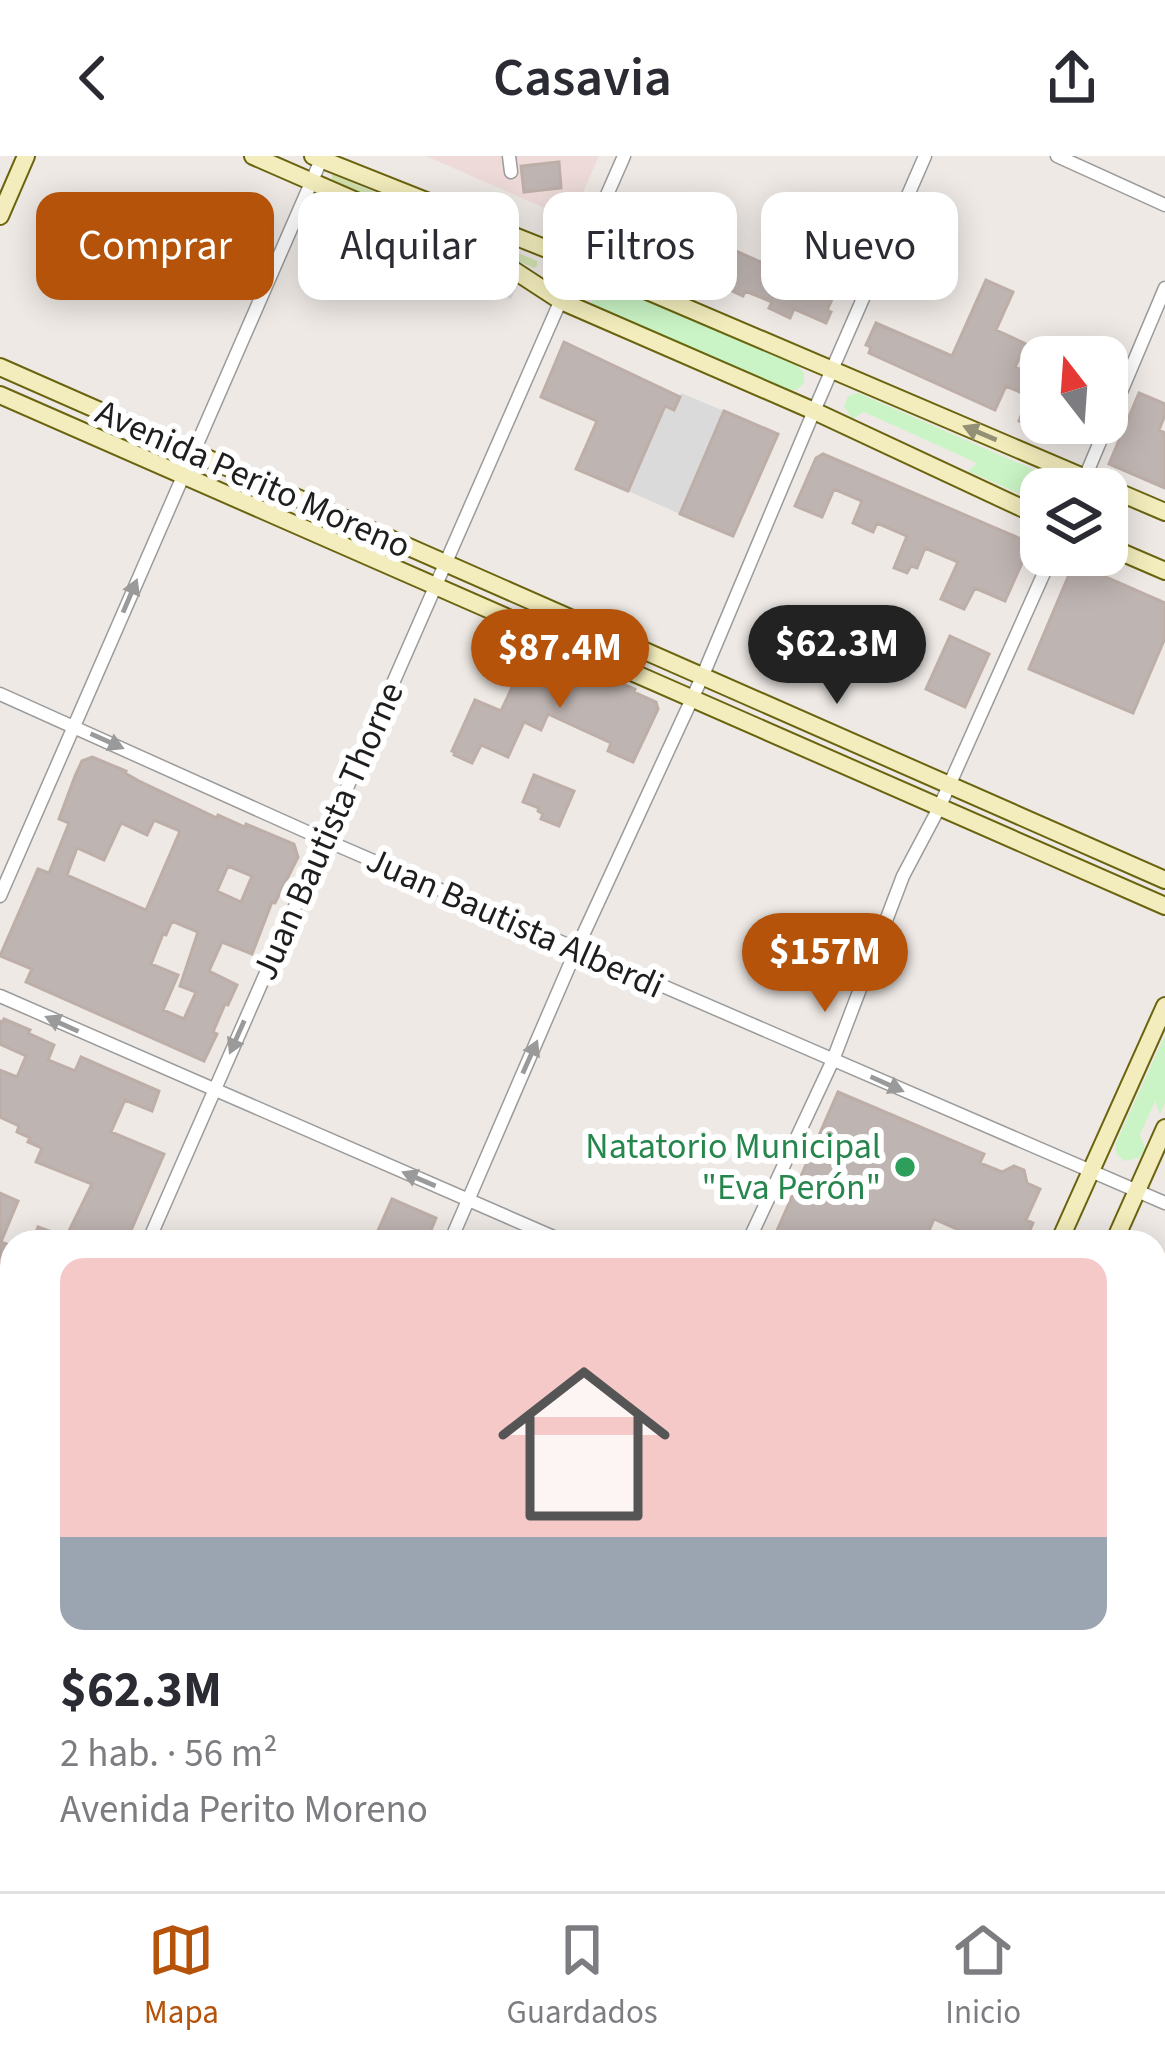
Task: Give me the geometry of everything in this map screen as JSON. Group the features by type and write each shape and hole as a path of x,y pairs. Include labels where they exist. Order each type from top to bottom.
{"street":[{"path":"0,216 26,156"},
{"path":"254,156 512,269 561,301 1020,507"},
{"path":"509,156 511,172"},
{"name":"Juan Bautista Thorne","path":"608,192 624,156"},
{"path":"455,1230 703,675 925,156"},
{"path":"1057,156 1165,205"},
{"path":"0,896 311,182 317,158 543,247"},
{"path":"1088,468 1165,288"},
{"path":"668,300 1049,468"},
{"name":"Juan Bautista Thorne","path":"153,1230 561,301"},
{"name":"Avenida Perito Moreno","path":"0,367 1165,880"},
{"name":"Avenida Perito Moreno","path":"0,395 1165,906"},
{"path":"1128,499 1165,512"},
{"path":"1128,555 1165,571"},
{"path":"754,1230 833,1060 903,876 950,786 1043,576"},
{"name":"Juan Bautista Alberdi","path":"0,694 325,841 1165,1203"},
{"path":"0,996 537,1230"},
{"path":"1063,1230 1165,1006"},
{"path":"1119,1230 1165,1128"}],"shaded area":[{"path":"426,156 599,156 583,192 543,192 543,207 519,197 519,192 508,192"},
{"path":"681,393 724,411 680,514 628,491 665,406 674,410"}],"green space":[{"path":"332,174 374,192 358,192 332,181"},
{"path":"519,253 537,261 534,268 519,262"},
{"path":"592,300 646,300 797,365 804,373 804,383 796,390 785,390 593,305"},
{"path":"858,393 1030,468 1020,468 1020,494 968,471 977,463 864,412 852,419 844,406 848,396"},
{"path":"1165,1035 1165,1103 1160,1114 1155,1101 1140,1135 1145,1148 1139,1158 1124,1161 1116,1153 1116,1143"}],"building":[{"path":"559,162 561,188 524,192 521,166"},
{"path":"737,251 761,262 761,298 745,291 743,296 737,293"},
{"path":"986,280 1013,292 996,330 1020,341 1015,367 1020,369 1020,392 1006,386 995,410 869,353 871,347 866,345 876,323 952,356"},
{"path":"767,300 832,300 827,310 831,312 826,323 794,309 790,318 769,308 772,302"},
{"path":"564,342 680,397 674,410 665,406 628,491 576,469 597,421 541,397"},
{"path":"1139,393 1165,404 1159,430 1165,433 1165,488 1128,472 1128,468 1109,464 1117,444 1128,444 1128,419"},
{"path":"724,411 778,434 733,536 680,514"},
{"path":"823,454 1020,539 1020,567 1005,601 975,588 964,609 941,599 958,562 925,548 917,568 911,566 907,573 894,568 907,536 877,523 873,532 853,523 862,501 834,489 822,517 795,506 816,458"},
{"path":"1068,576 1104,576 1165,603 1165,638 1133,713 1029,669"},
{"path":"950,636 989,654 965,707 926,689"},
{"path":"531,647 553,657 548,667 578,679 583,668 656,702 658,709 633,762 608,751 611,743 548,714 541,730 524,722 508,757 481,745 472,763 454,755 475,700 501,711"},
{"path":"92,757 217,818 294,844 298,857 272,902 252,954 222,942 209,971 237,985 204,1061 26,982 32,969 0,956 38,869 49,873 69,823 59,819 82,761","holes":["154,820 180,831 146,910 67,875 77,848 104,860 121,823 147,835","228,866 252,876 241,902 217,891","172,921 198,932 180,986 196,992 184,1019 163,1010 178,975 151,964"]},
{"path":"534,775 574,791 559,826 541,819 539,808 523,802"},
{"path":"3,1022 30,1030 28,1033 54,1045 48,1060 75,1071 81,1057 159,1091 152,1111 125,1100 111,1132 164,1154 131,1230 69,1230 92,1184 36,1162 42,1148 17,1132 19,1126 0,1117 0,1070 17,1077 26,1056 0,1044"},
{"path":"838,1092 984,1154 980,1163 1002,1172 1014,1166 1024,1170 1027,1183 1040,1189 1026,1220 1033,1223 1030,1230 959,1230 934,1219 929,1230 777,1230"},
{"path":"0,1193 18,1201 6,1230 0,1230"},
{"path":"392,1199 436,1218 431,1230 378,1230"}],"place":[{"name":"Natatorio Municipal \"Eva Perón\"","path":"905,1167"}]}
